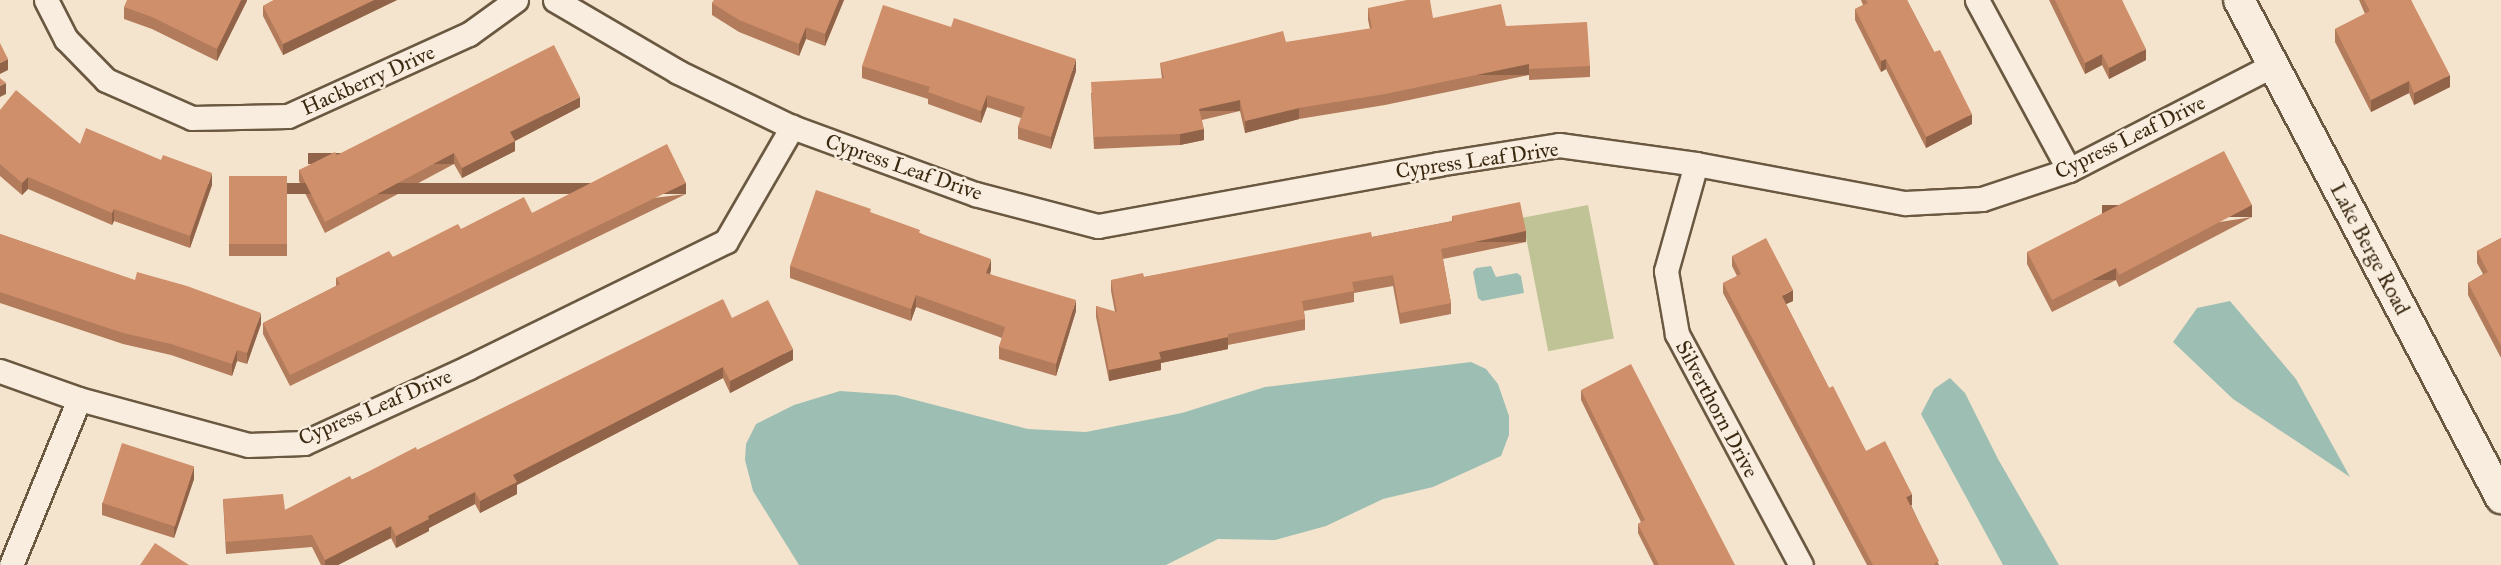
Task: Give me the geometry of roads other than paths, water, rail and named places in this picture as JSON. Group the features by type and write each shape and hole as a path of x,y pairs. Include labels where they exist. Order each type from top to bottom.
{"street":[{"name":"Hackberry Drive","path":"46,0 66,39 106,80 192,118 288,116 469,34 516,0"},
{"name":"Cypress Leaf Drive","path":"555,0 678,72 792,127 975,194 1098,226 1438,163 1559,145 1696,164 1905,203 1982,199 2070,170 2273,65"},
{"path":"1977,0 2070,170"},
{"name":"Lake Berge Road","path":"2239,0 2501,498"},
{"name":"Cypress Leaf Drive","path":"0,372 79,399 248,445 304,443 469,367 726,241 792,127"},
{"name":"Silverthorn Drive","path":"1696,164 1667,271 1677,334 1801,565"},
{"path":"11,565 79,399"}],"water":[{"path":"1491,266 1496,277 1517,273 1521,276 1524,293 1482,301 1478,298 1473,272 1476,268"},
{"path":"2230,301 2296,379 2350,477 2233,399 2173,342 2197,308"},
{"path":"1471,362 1486,369 1498,384 1509,416 1509,435 1501,456 1433,487 1383,499 1326,526 1275,540 1218,539 1166,565 799,565 753,491 745,460 746,444 756,424 794,405 840,391 896,395 1028,429 1086,432 1182,413 1265,387"},
{"path":"1950,378 1965,393 1998,459 2059,565 2003,565 1921,414 1934,389"}]}
